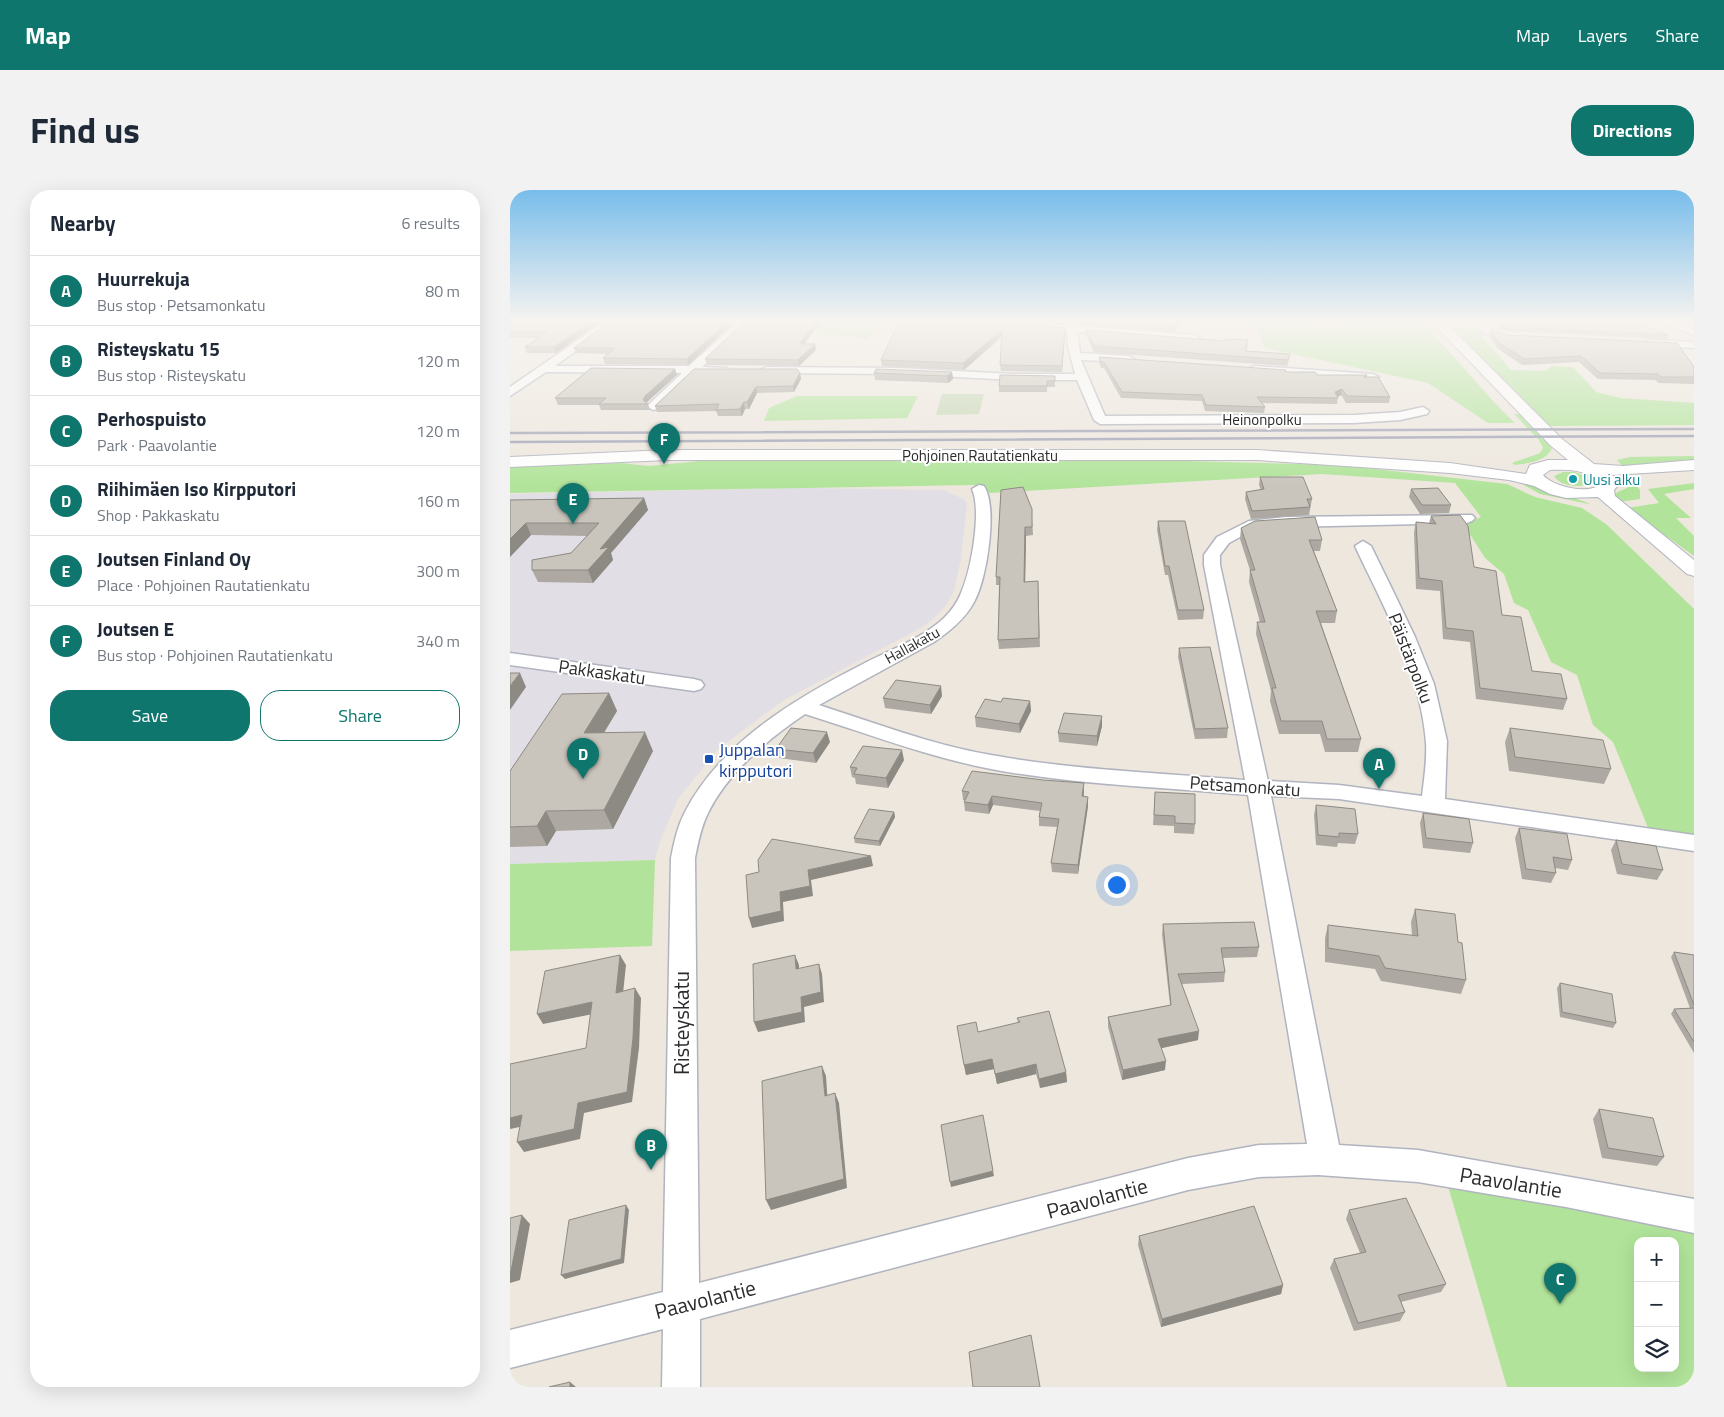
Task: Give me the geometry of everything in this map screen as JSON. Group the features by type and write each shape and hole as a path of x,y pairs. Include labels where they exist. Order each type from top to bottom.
{"street":[{"path":"510,392 534,376"},
{"path":"653,406 686,376"},
{"path":"991,376 1082,377"},
{"path":"1357,376 1373,377"},
{"path":"1491,376 1556,442 1589,469 1607,478 1610,484 1607,489 1607,498 1694,570"},
{"name":"Heinonpolku","path":"1082,377 1100,420 1364,419 1400,416 1423,411"},
{"path":"1543,471 1559,458 1556,442"},
{"name":"Pohjoinen Rautatienkatu","path":"510,462 677,455 1205,454 1312,457 1450,468 1509,475 1543,471"},
{"path":"1543,471 1568,465 1589,469 1623,471 1694,465"},
{"path":"1543,471 1569,492 1641,527"},
{"path":"1569,492 1590,494 1636,480 1694,472"},
{"name":"Hallakatu","path":"802,706 851,677 923,640 945,626 958,612 972,589 982,516 983,499 979,489"},
{"path":"1326,1160 1258,788 1212,565 1212,555 1216,547 1235,531 1249,526 1466,518"},
{"name":"Päistärpolku","path":"1363,546 1411,646 1430,708 1436,734 1432,805"},
{"name":"Pakkaskatu","path":"510,659 694,685"},
{"name":"Petsamonkatu","path":"802,706 933,748 991,762 1090,774 1258,788 1340,792 1694,843"},
{"name":"Risteyskatu","path":"681,1387 683,858 689,830 698,808 712,789 740,755 759,738 802,706"},
{"name":"Paavolantie","path":"510,1349 989,1227 1188,1174 1259,1161 1326,1160 1418,1166 1566,1191 1694,1216"}],"shaded area":[{"path":"795,488 944,490 963,499 967,503 961,559 954,591 945,607 932,620 917,630 784,700 718,749 678,799 660,841 655,860 510,864 510,494"}],"green space":[{"path":"1395,376 1470,376 1515,423 1488,423 1428,383"},
{"path":"1498,376 1581,376 1596,392 1621,398 1694,403 1694,425 1549,426"},
{"path":"942,394 984,394 979,414 936,415"},
{"path":"797,396 918,396 907,418 764,421 769,408"},
{"path":"1514,414 1522,414 1548,440 1552,449 1545,457 1536,461 1515,465 1512,463 1540,453 1543,448 1539,440"},
{"path":"1694,456 1694,461 1623,467 1617,460 1630,457"},
{"path":"1153,460 1340,465 1507,484 1535,497 1582,508 1606,524 1694,609 1694,835 1649,830 1613,742 1593,725 1577,675 1551,662 1528,610 1514,603 1504,574 1485,558 1464,525 1481,517 1455,483 1322,474 989,493 973,485 510,493 510,467 621,463 649,466 699,461"},
{"path":"1563,472 1575,472 1590,478 1591,483 1582,486 1571,486 1557,480 1554,476"},
{"path":"1522,480 1589,504 1540,494 1517,481"},
{"path":"1694,483 1694,489 1664,494 1691,518 1676,518 1694,536 1694,556 1627,508 1659,503 1648,489"},
{"path":"1635,484 1640,490 1640,499 1618,502 1614,494"},
{"path":"655,860 652,946 510,951 510,864"},
{"path":"1445,1176 1694,1225 1694,1387 1507,1387"}],"building":[{"path":"582,376 667,376 645,396 643,400 648,404 599,404 606,398 555,398"},
{"path":"687,376 798,376 793,386 756,387 747,402 744,402 740,409 716,410 719,404 655,406"},
{"path":"1000,376 1055,376 1055,381 1047,381 1047,386 999,386"},
{"path":"1112,376 1366,376 1364,377 1378,377 1390,397 1347,396 1342,389 1335,392 1338,398 1257,397 1265,407 1206,405 1202,395 1122,392"},
{"path":"1660,376 1694,376 1694,377"},
{"path":"1260,477 1303,477 1312,499 1307,499 1310,507 1252,511 1246,492 1264,489"},
{"path":"1023,487 1032,509 1032,527 1025,527 1024,582 1038,581 1039,638 998,640 1000,577 996,577 1001,490"},
{"path":"1438,488 1451,505 1422,505 1411,489"},
{"path":"644,498 600,549 609,547 588,570 532,570 532,560 571,553 599,523 526,523 510,539 510,500"},
{"path":"1460,515 1468,526 1474,567 1496,571 1502,615 1521,617 1532,671 1561,674 1567,699 1480,688 1473,631 1446,628 1442,581 1419,578 1416,522 1436,524 1431,516"},
{"path":"1315,517 1322,540 1309,540 1337,611 1316,611 1361,739 1327,739 1322,721 1281,721 1272,688 1276,688 1257,622 1265,622 1250,570 1255,570 1241,528 1255,521"},
{"path":"1158,521 1185,521 1204,610 1178,610 1169,566 1165,566"},
{"path":"1210,647 1228,728 1195,729 1179,648"},
{"path":"510,673 520,673 510,686"},
{"path":"896,680 941,686 930,705 883,698"},
{"path":"609,693 584,733 645,732 604,810 546,811 537,826 510,827 510,771 562,694"},
{"path":"1003,698 1030,701 1019,724 975,717 985,699 1001,702"},
{"path":"1064,713 1102,716 1097,736 1058,733"},
{"path":"791,728 827,732 813,753 776,749"},
{"path":"1510,728 1603,740 1611,769 1515,757"},
{"path":"863,746 902,750 886,778 854,774 857,768 850,767"},
{"path":"972,771 1084,783 1082,796 1088,797 1078,865 1051,863 1059,819 1039,817 1042,803 992,796 988,805 964,802 969,792 962,791"},
{"path":"1155,792 1195,794 1195,824 1175,823 1175,816 1154,815"},
{"path":"1316,805 1355,809 1358,834 1339,833 1339,837 1318,835"},
{"path":"869,809 894,812 879,841 854,838"},
{"path":"1423,813 1469,819 1473,843 1426,838"},
{"path":"1519,828 1567,834 1572,860 1553,857 1556,873 1526,869"},
{"path":"772,839 871,856 808,870 810,886 780,892 781,911 749,918 746,875 759,872 758,860"},
{"path":"1616,840 1656,846 1663,870 1622,864"},
{"path":"1415,909 1455,914 1458,942 1462,943 1466,980 1385,968 1379,956 1328,948 1328,925 1418,936"},
{"path":"1254,922 1259,947 1221,948 1225,972 1178,974 1199,1031 1158,1039 1166,1061 1123,1070 1108,1017 1171,1005 1163,924"},
{"path":"1674,952 1694,955 1694,1005"},
{"path":"620,955 616,993 635,988 633,1038 627,1092 578,1103 574,1129 517,1142 522,1115 510,1118 510,1064 586,1048 592,1002 537,1014 545,971"},
{"path":"795,955 796,969 819,964 821,992 801,997 802,1012 754,1022 753,964"},
{"path":"1560,983 1612,994 1616,1023 1562,1012"},
{"path":"1694,1008 1694,1042 1674,1009"},
{"path":"1049,1011 1066,1072 1039,1079 1036,1064 995,1074 992,1059 964,1065 957,1026 976,1022 978,1032 1020,1022 1017,1018"},
{"path":"822,1066 825,1096 835,1093 844,1179 766,1200 762,1081"},
{"path":"1599,1109 1653,1118 1664,1157 1608,1148"},
{"path":"983,1115 993,1171 950,1182 941,1125"},
{"path":"1406,1198 1446,1284 1398,1295 1405,1312 1358,1323 1334,1259 1366,1252 1349,1210"},
{"path":"626,1205 621,1259 561,1275 569,1220"},
{"path":"1254,1206 1283,1285 1162,1319 1139,1236"},
{"path":"522,1215 511,1271 510,1272 510,1218"},
{"path":"1031,1335 1040,1387 973,1387 969,1352"},
{"path":"570,1382 570,1387 549,1387"}],"railway":[{"path":"510,433 1694,429"},
{"path":"510,442 1694,436"}],"place":[{"name":"Joutsen E","path":"664,464"},
{"name":"Uusi alku","path":"1573,479"},
{"name":"Joutsen Finland Oy","path":"573,524"},
{"name":"Juppalan kirpputori","path":"709,759"},
{"name":"Riihimäen Iso Kirpputori","path":"583,779"},
{"name":"Huurrekuja","path":"1379,789"},
{"name":"Risteyskatu 15","path":"651,1170"},
{"name":"Perhospuisto","path":"1560,1304"}]}
